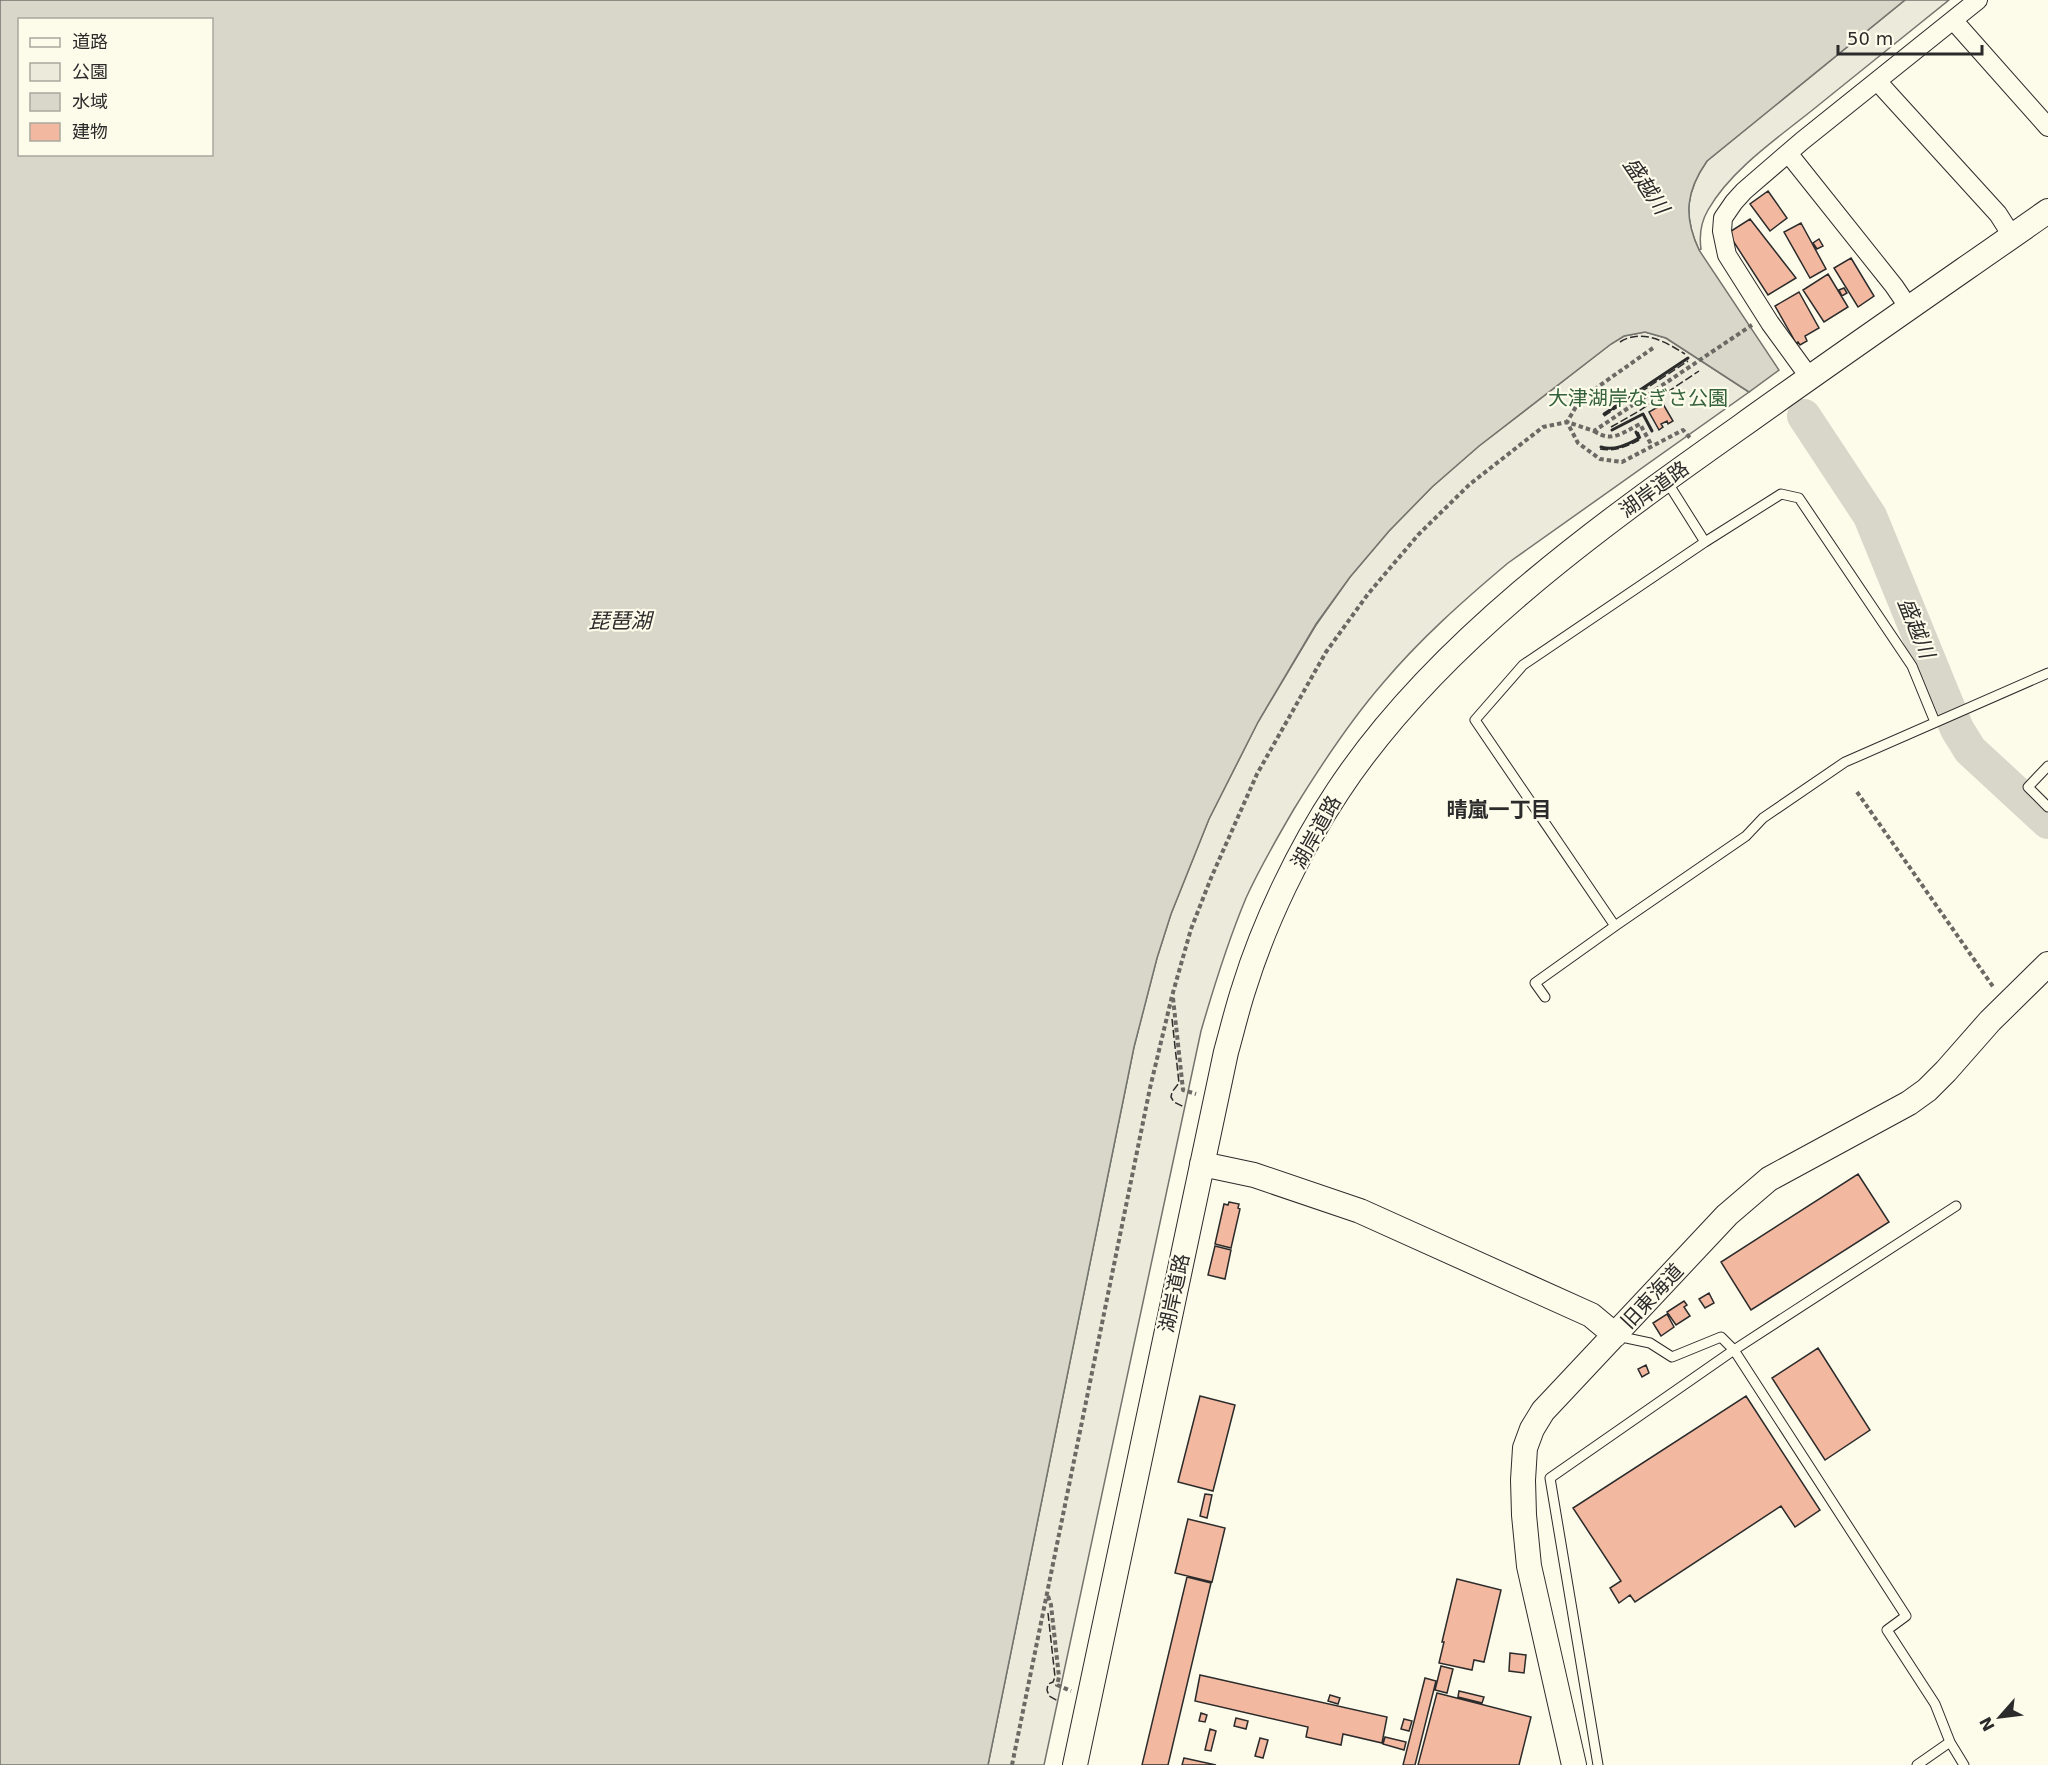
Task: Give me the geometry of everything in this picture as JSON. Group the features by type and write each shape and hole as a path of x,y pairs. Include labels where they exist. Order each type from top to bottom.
{"main road":[{"name":"湖岸道路","path":"1075,1765 1226,1052 1244,985 1298,860 1338,791 1399,710 1481,627 1624,510 2048,211"},
{"name":"旧東海道","path":"1574,1765 1529,1566 1524,1491 1525,1448 1532,1429 1543,1411 1727,1215 1769,1179 1909,1103 1927,1090 2006,1005 2048,964"},
{"path":"1202,1164 1254,1175 1360,1211 1591,1315 1615,1335"}],"street":[{"path":"1810,378 1770,323 1727,255 1722,231 1723,218 1734,202 1788,153 1978,0"},
{"path":"1953,20 2048,127"},
{"path":"1877,81 1998,214 2012,236"},
{"path":"1788,153 1909,308"}],"lane":[{"path":"1666,480 1705,542"},
{"path":"1615,926 1475,720 1523,665 1705,542 1781,494 1799,498 1912,666 1937,721"},
{"path":"1545,997 1535,983 1746,836 1763,819 1845,762 2048,673"},
{"path":"2048,766 2028,787 2048,807"},
{"path":"1598,1765 1550,1478 1734,1350 1956,1206"},
{"path":"1615,1335 1650,1343 1672,1357 1721,1337 1734,1350 1906,1616 1887,1630 1935,1704 1950,1743 1964,1765"},
{"path":"1917,1765 1950,1743"}],"path":[{"path":"1594,430 1755,324"},
{"path":"1567,422 1577,405 1599,386 1653,348"},
{"path":"1567,422 1594,430 1602,437 1614,437 1640,424 1652,446"},
{"path":"1567,422 1578,443 1600,459 1622,462 1683,430 1691,439"},
{"path":"1857,792 2006,1005"},
{"path":"1172,996 1183,1090 1197,1094"},
{"path":"1047,1595 1051,1605 1054,1629 1059,1677 1057,1685 1071,1691"}],"green space":[{"path":"1905,0 1949,0 1769,145 1728,182 1706,215 1701,229 1701,249 1699,250 1691,226 1689,204 1695,183 1707,161"},
{"name":"大津湖岸なぎさ公園","path":"1645,332 1666,338 1749,392 1508,563 1427,635 1371,698 1336,744 1288,820 1246,898 1201,1031 1044,1765 988,1765 1134,1047 1171,914 1209,819 1258,722 1316,625 1350,577 1389,531 1432,487 1479,446 1611,344 1624,336"}],"water":[{"name":"琵琶湖","path":"0,0 1905,0 1707,161 1691,193 1689,215 1699,250 1779,370 1749,392 1666,338 1645,332 1624,336 1611,344 1479,446 1432,487 1389,531 1350,577 1316,624 1258,722 1209,819 1171,914 1157,958 1134,1047 988,1765 0,1765"}],"building":[{"path":"1768,191 1787,218 1770,231 1750,204"},
{"path":"1750,219 1796,278 1768,295 1728,233"},
{"path":"1801,223 1826,269 1810,278 1784,232"},
{"path":"1819,239 1823,246 1817,249 1813,243"},
{"path":"1851,258 1874,296 1858,307 1834,268"},
{"path":"1828,274 1848,307 1824,322 1803,290"},
{"path":"1844,288 1847,293 1842,296 1839,290"},
{"path":"1799,292 1819,328 1805,336 1807,341 1800,345 1796,343 1775,306"},
{"path":"1663,404 1673,421 1661,424 1663,427 1659,430 1649,412"},
{"path":"1858,1174 1889,1222 1751,1310 1721,1262"},
{"path":"1229,1202 1239,1204 1240,1209 1231,1248 1215,1244 1224,1204 1228,1205"},
{"path":"1215,1246 1231,1250 1225,1279 1208,1275"},
{"path":"1709,1293 1714,1303 1705,1308 1699,1299"},
{"path":"1684,1301 1687,1305 1684,1307 1690,1316 1676,1325 1667,1312"},
{"path":"1667,1314 1674,1327 1661,1336 1653,1323"},
{"path":"1818,1348 1870,1430 1825,1460 1772,1378"},
{"path":"1646,1365 1649,1373 1642,1377 1638,1369"},
{"path":"1200,1396 1235,1405 1213,1491 1178,1482"},
{"path":"1746,1396 1820,1510 1795,1527 1781,1506 1635,1602 1630,1595 1619,1603 1610,1588 1621,1581 1573,1508"},
{"path":"1205,1494 1212,1495 1207,1518 1200,1516"},
{"path":"1188,1519 1225,1528 1212,1582 1175,1573"},
{"path":"1187,1577 1211,1583 1168,1765 1142,1765"},
{"path":"1457,1579 1501,1590 1484,1662 1474,1660 1472,1670 1439,1663"},
{"path":"1510,1653 1526,1655 1524,1673 1509,1671"},
{"path":"1441,1666 1453,1669 1447,1693 1435,1690"},
{"path":"1200,1675 1387,1717 1382,1743 1343,1734 1341,1745 1306,1737 1308,1727 1195,1701"},
{"path":"1425,1678 1436,1681 1415,1765 1403,1765"},
{"path":"1459,1691 1484,1697 1482,1703 1458,1697"},
{"path":"1437,1693 1531,1717 1519,1765 1418,1765"},
{"path":"1330,1695 1340,1698 1338,1704 1328,1701"},
{"path":"1201,1713 1207,1715 1205,1722 1199,1721"},
{"path":"1236,1718 1248,1721 1246,1729 1234,1726"},
{"path":"1404,1719 1412,1721 1409,1731 1401,1729"},
{"path":"1210,1729 1216,1731 1211,1751 1205,1750"},
{"path":"1385,1737 1406,1742 1404,1750 1383,1744"},
{"path":"1260,1738 1268,1740 1263,1758 1255,1756"},
{"path":"1184,1758 1216,1765 1182,1765"}],"waterway":[{"name":"盛越川","path":"1804,416 1870,516 1957,729 1970,750 2048,822"}],"fence":[{"path":"1620,342 1628,338 1645,336 1662,341 1685,354"},
{"path":"1604,416 1688,361"},
{"path":"1611,427 1699,371"},
{"path":"1600,449 1616,449 1631,444 1641,439 1638,432"},
{"path":"1172,1019 1179,1083 1171,1097 1174,1102 1184,1107"},
{"path":"1048,1613 1055,1677 1053,1682 1048,1684 1047,1690 1049,1696 1058,1701"}],"wall":[{"path":"1604,414 1688,358"},
{"path":"1612,430 1643,414 1652,431"},
{"path":"1601,447 1616,448 1625,445 1639,438 1636,432"}],"district":[{"name":"晴嵐一丁目","path":"1499,810"}]}
